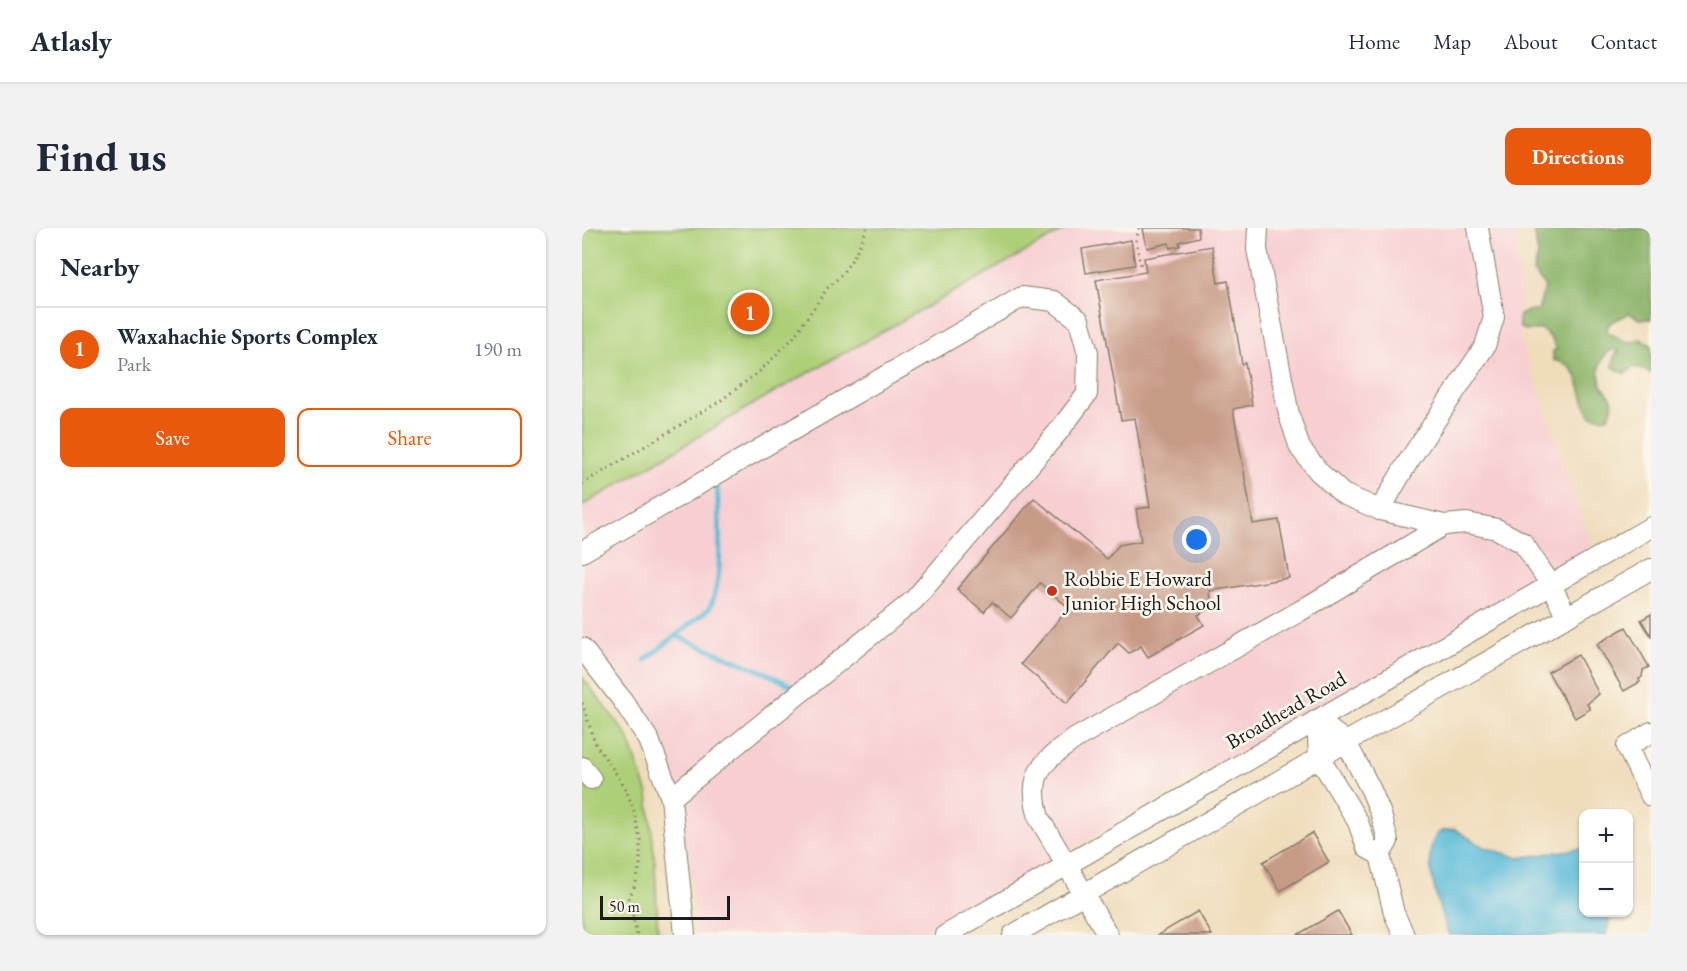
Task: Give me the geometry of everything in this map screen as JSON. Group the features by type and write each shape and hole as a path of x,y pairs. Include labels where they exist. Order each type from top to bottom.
{"street":[{"path":"1258,228 1257,249 1289,415 1300,448 1319,472 1343,494 1380,510 1444,525 1467,524 1497,529 1523,543 1551,585 1568,617"},
{"path":"1380,510 1406,465 1485,346 1494,317 1478,228"},
{"path":"582,552 1022,297 1054,301 1078,320 1088,354 1087,393 1058,432 914,600 671,798"},
{"path":"1108,935 1039,818 1034,797 1035,778 1049,758 1076,738 1300,611 1444,525"},
{"name":"Broadhead Road","path":"946,935 1651,527"},
{"path":"1013,935 1651,568"},
{"path":"582,648 623,701 649,740 671,798 685,935"},
{"path":"1317,720 1346,742 1381,814 1388,841 1380,855 1394,913 1404,935"},
{"path":"1317,720 1319,757 1358,822 1367,848 1380,855"},
{"path":"1651,732 1627,747 1651,796"}],"path":[{"path":"582,484 720,401 760,371 793,338 829,286 836,282 859,249 867,228"},
{"path":"1138,228 1136,241 1141,266"},
{"path":"582,703 596,745 624,785 633,807 640,840 640,865 636,883 629,898 637,935"}],"shaded area":[{"name":"Robbie E Howard Junior High School","path":"1068,228 1517,228 1521,341 1593,550 921,935 698,935 682,810 665,741 582,632 582,506 767,396"}],"green space":[{"path":"582,228 1068,228 767,396 582,506"},
{"path":"1534,228 1651,228 1651,319 1640,319 1629,313 1611,322 1607,328 1608,333 1624,340 1632,342 1640,339 1651,345 1651,373 1634,367 1625,374 1613,367 1614,356 1619,351 1613,349 1608,352 1599,371 1603,387 1613,402 1608,418 1591,416 1572,369 1564,363 1553,360 1553,351 1557,349 1551,338 1541,329 1526,331 1519,327 1519,316 1528,311 1538,311 1545,286 1533,271 1538,255"},
{"path":"582,677 627,735 648,794 655,864 658,935 582,935"}],"water":[{"path":"1454,829 1484,847 1519,858 1579,849 1579,917 1610,917 1606,935 1449,935 1433,882 1431,866 1433,840 1445,830"}],"building":[{"path":"1143,228 1198,228 1199,237 1179,242 1180,246 1170,248 1169,243 1147,248"},
{"path":"1131,240 1135,265 1086,273 1082,249"},
{"path":"1212,246 1218,283 1228,281 1242,364 1245,363 1252,405 1233,409 1253,524 1279,520 1289,578 1210,591 1212,607 1198,615 1204,625 1148,657 1141,646 1129,653 1118,643 1067,703 1021,664 1069,608 1040,583 1011,618 992,602 984,612 957,589 1034,498 1107,559 1119,545 1141,541 1136,509 1150,507 1135,418 1121,420 1096,280 1146,272 1144,258"},
{"path":"1651,614 1651,636 1641,620"},
{"path":"1626,627 1649,667 1643,670 1640,682 1624,691 1597,644"},
{"path":"1578,655 1599,694 1587,704 1590,709 1575,718 1548,672"},
{"path":"1312,833 1329,862 1280,891 1263,862"},
{"path":"1198,911 1212,935 1158,935"},
{"path":"1338,911 1352,935 1297,935"}],"waterway":[{"path":"645,660 709,609 718,580 717,481"},
{"path":"677,636 792,686"}],"place":[{"name":"Waxahachie Sports Complex","path":"750,312"},
{"name":"Robbie E Howard Junior High School","path":"1052,591"}]}
